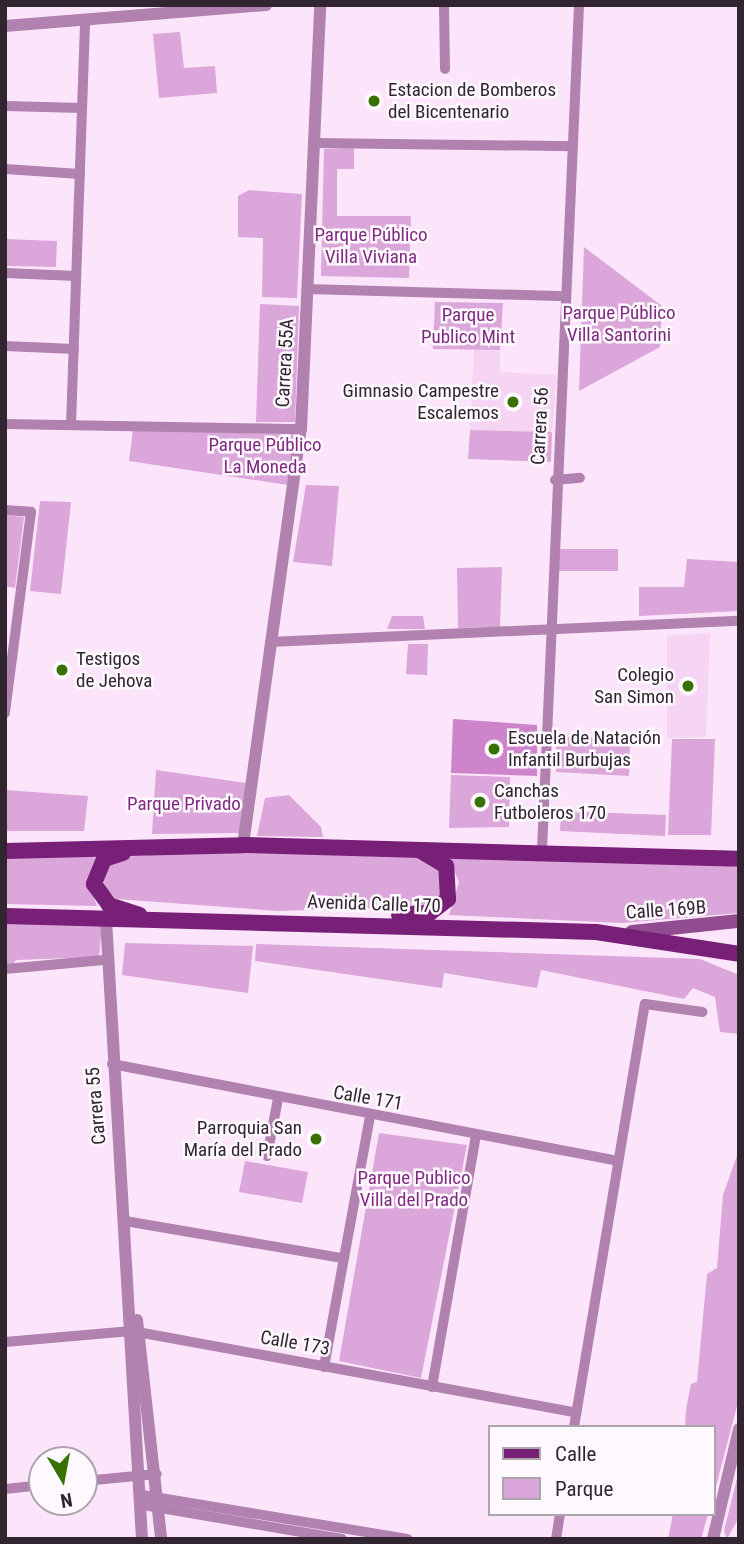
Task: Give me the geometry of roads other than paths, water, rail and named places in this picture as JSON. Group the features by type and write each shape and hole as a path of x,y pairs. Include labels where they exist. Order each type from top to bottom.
{"main road":[{"path":"5,851 243,845 542,849 739,857"},
{"path":"156,920 101,899 94,884 97,867 113,854 188,846"},
{"path":"331,923 440,908 451,875 439,859 411,848"},
{"name":"Avenida Calle 170","path":"5,916 596,932 739,954"},
{"name":"Calle 169B","path":"596,932 676,932 739,921"}],"street":[{"path":"5,26 266,5"},
{"name":"Carrera 55A","path":"243,845 301,429 320,5"},
{"path":"444,5 444,69"},
{"name":"Carrera 56","path":"542,849 547,631 579,5"},
{"path":"71,425 85,19"},
{"path":"5,106 82,108"},
{"path":"314,143 572,146"},
{"path":"5,169 80,174"},
{"path":"5,273 76,276"},
{"path":"307,289 565,296"},
{"path":"5,346 74,349"},
{"path":"5,424 301,429"},
{"path":"555,480 580,478"},
{"path":"5,510 31,512 5,713"},
{"path":"270,642 739,621"},
{"name":"Carrera 55","path":"106,919 104,960 131,1291 157,1474 161,1539"},
{"path":"719,949 739,961"},
{"path":"5,969 104,960"},
{"path":"574,1425 645,1004 702,1012"},
{"name":"Calle 171","path":"112,1064 278,1099 618,1161"},
{"path":"267,1156 278,1099"},
{"path":"324,1367 341,1258 370,1115"},
{"path":"432,1387 476,1136"},
{"path":"125,1222 341,1258"},
{"name":"Carrera 55","path":"136,1332 143,1500 142,1539"},
{"name":"Calle 173","path":"5,1342 136,1332 577,1413"},
{"path":"713,1539 739,1429"},
{"path":"98,1480 157,1474"},
{"path":"5,1489 28,1487"},
{"path":"143,1500 160,1501 342,1539"},
{"path":"556,1539 560,1516"},
{"path":"317,1532 407,1539"}],"place":[{"name":"Estacion de Bomberos del Bicentenario","path":"374,101"},
{"name":"Gimnasio Campestre Escalemos","path":"513,402"},
{"name":"Testigos de Jehova","path":"62,670"},
{"name":"Colegio San Simon","path":"688,686"},
{"name":"Escuela de Natación Infantil Burbujas","path":"494,749"},
{"name":"Canchas Futboleros 170","path":"480,802"},
{"name":"Parroquia San María del Prado","path":"316,1139"}],"park label":[{"name":"Parque Público Villa Viviana","path":"371,246"},
{"name":"Parque Público Villa Santorini","path":"619,324"},
{"name":"Parque Publico Mint","path":"468,326"},
{"name":"Parque Público La Moneda","path":"265,456"},
{"name":"Parque Privado","path":"184,804"},
{"name":"Parque Publico Villa del Prado","path":"414,1189"}]}
